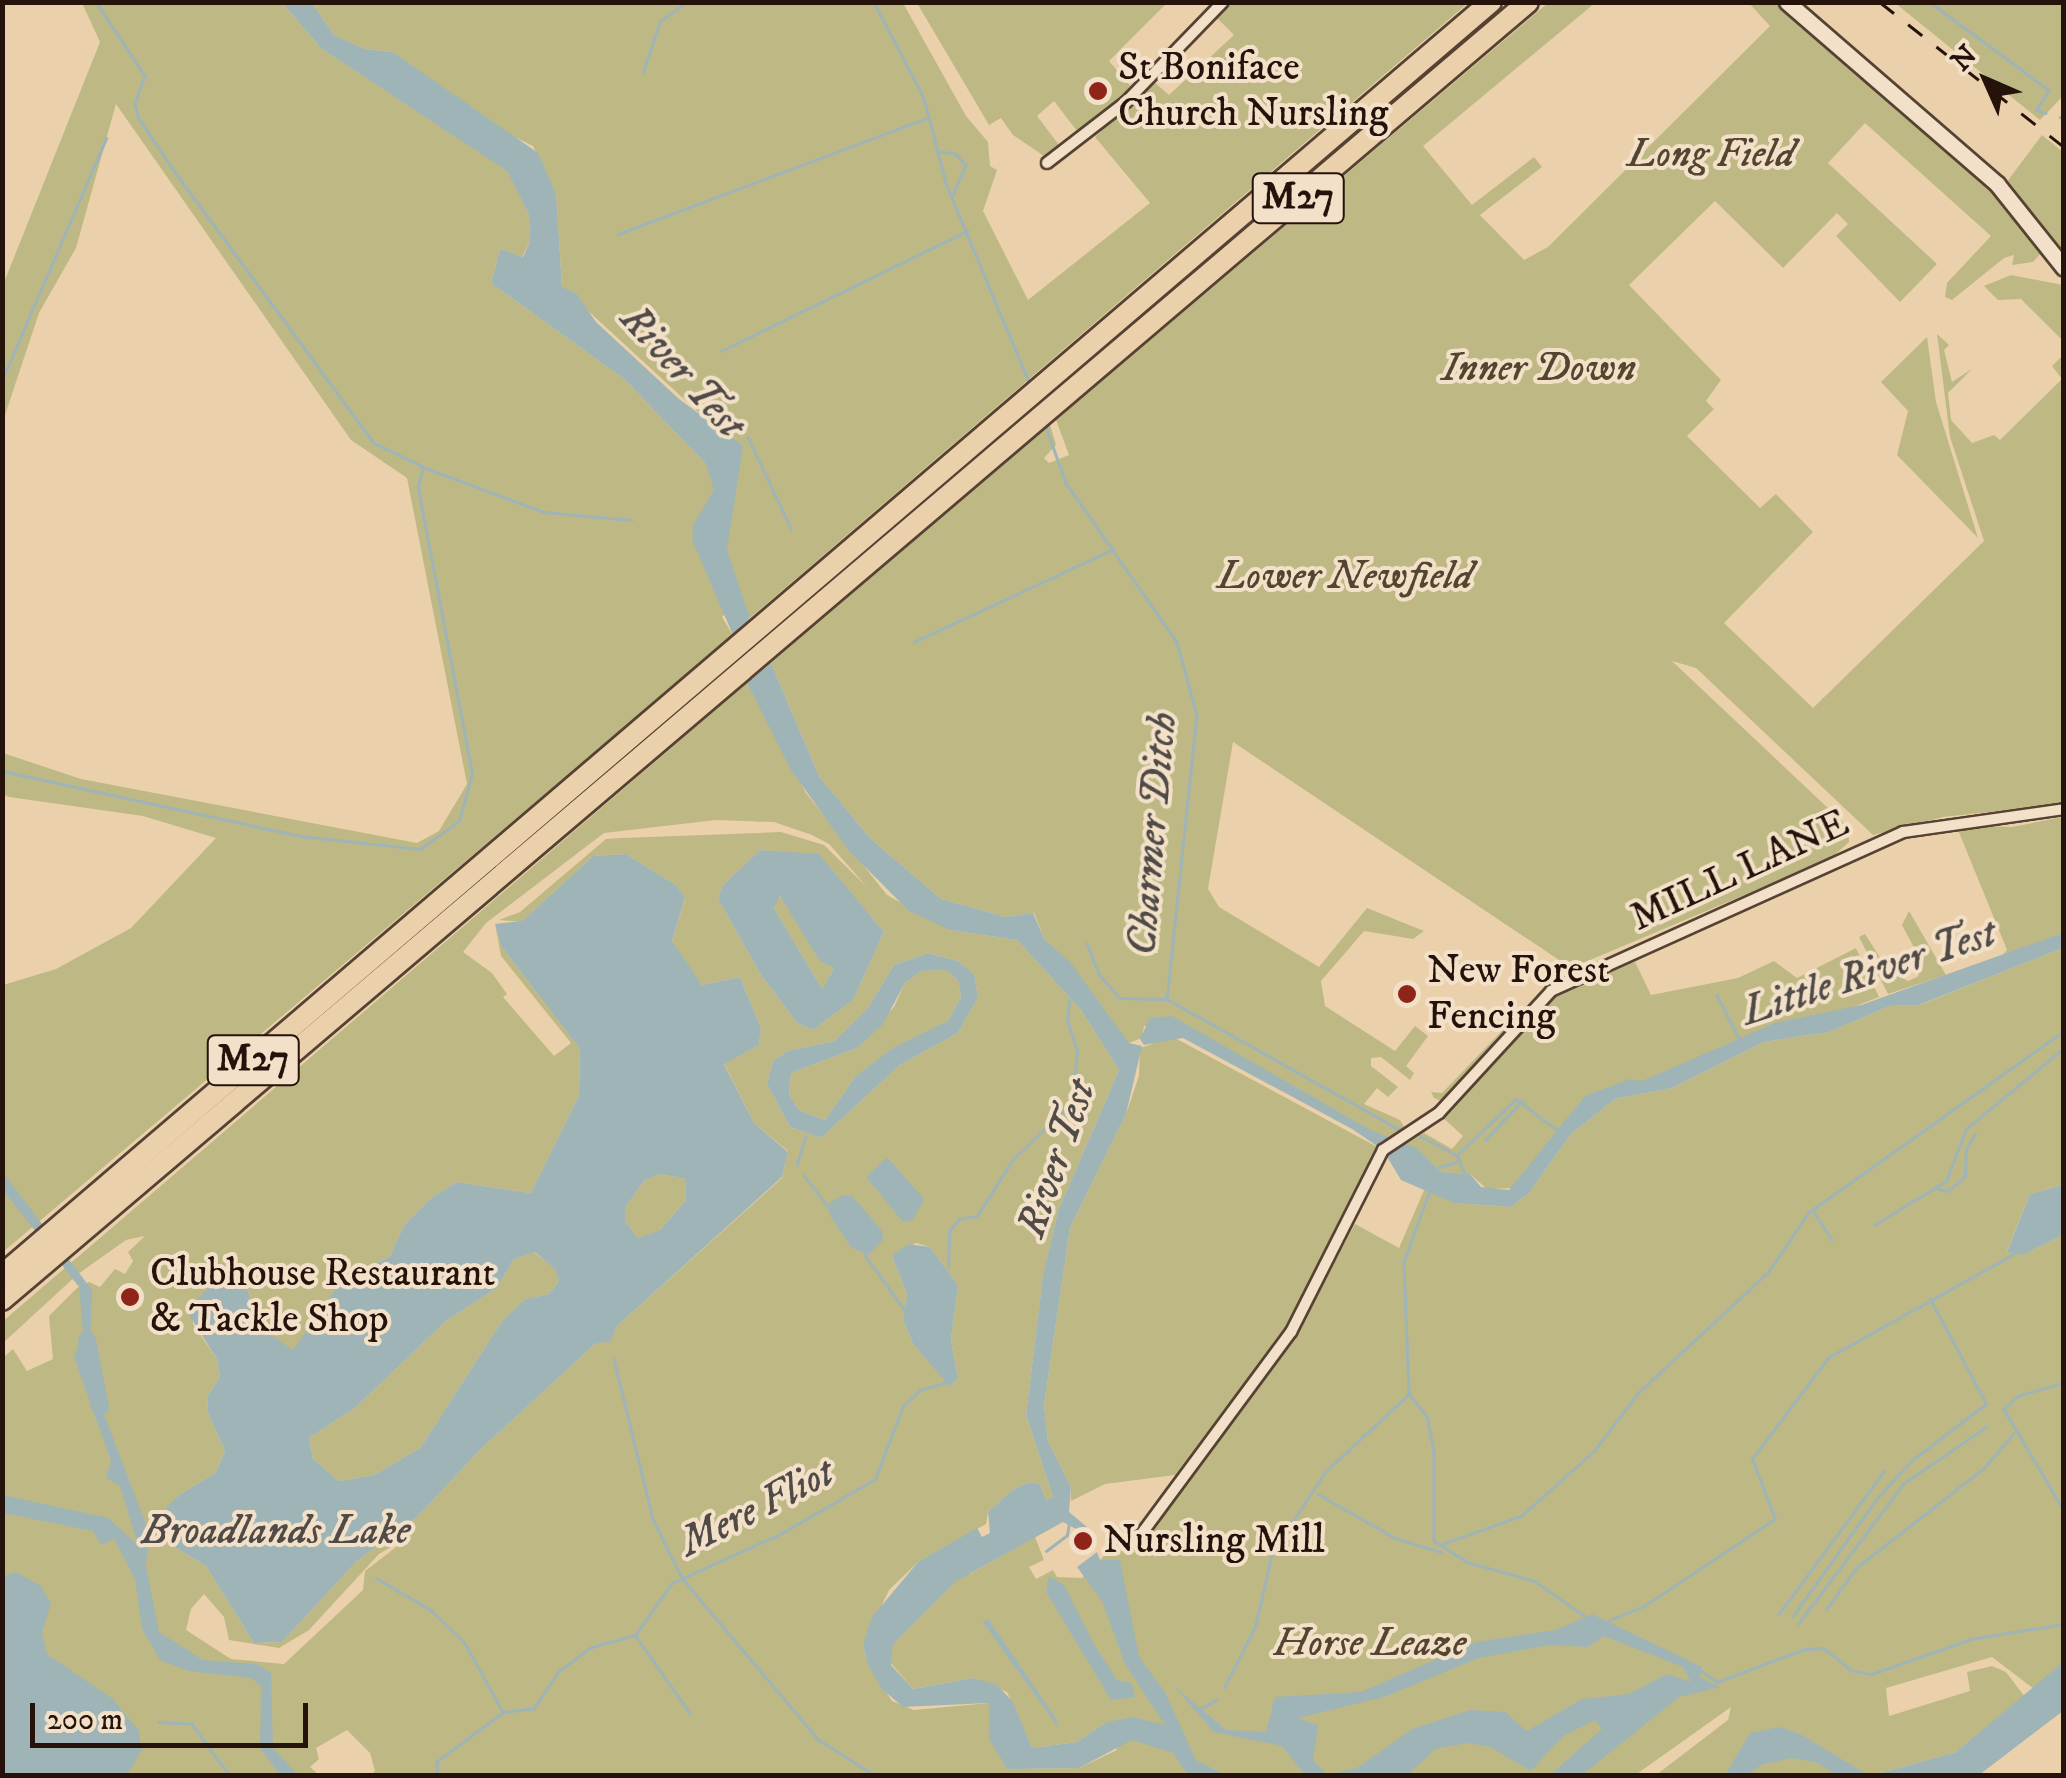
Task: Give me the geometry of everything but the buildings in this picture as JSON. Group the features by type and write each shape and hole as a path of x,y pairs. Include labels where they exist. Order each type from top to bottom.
{"highway":[{"name":"M27","path":"479,879 718,660 779,622 1025,426 1059,383 1491,2"},
{"name":"M27","path":"2,1300 41,1254 454,900 724,682 779,622 1017,406 1059,383 1528,2"},
{"name":"M27","path":"2,1275 41,1254"}],"street":[{"path":"1047,164 1126,102 1223,2"},
{"path":"1788,2 1997,184 2064,268"},
{"name":"MILL LANE","path":"1134,1544 1291,1332 1383,1150 1438,1113 1534,1008 1567,982 1903,832 2064,809"}],"green space":[{"path":"1748,2 1777,3 1899,113 1995,188 2043,251 2033,262 2012,265 2014,255 2004,258 1952,300 1945,297 1947,283 1991,236 1865,123 1828,163 1937,264 1900,302 1836,236 1848,224 1837,213 1783,268 1715,201 1629,285 1721,380 1706,401 1714,409 1687,436 1760,508 1776,494 1813,532 1724,623 1813,708 1984,541 1950,437 1937,334 1949,345 1944,350 1952,382 1973,368 1948,393 1951,420 1972,443 1994,435 2000,440 2062,379 2052,366 2063,355 2063,804 1943,817 1873,835 1696,668 1672,661 1848,827 1849,842 1830,859 1571,968 1233,742 1208,889 1219,907 1319,967 1367,908 1424,931 1413,939 1364,931 1321,981 1325,1006 1395,1051 1415,1026 1428,1036 1406,1066 1414,1073 1410,1080 1381,1057 1371,1058 1371,1066 1398,1087 1388,1097 1377,1088 1364,1104 1400,1120 1406,1130 1385,1143 1206,1043 1144,1026 1142,1038 1129,1043 1045,940 1034,913 1006,917 941,899 870,838 819,776 771,663 1050,425 1056,445 1044,458 1049,463 1069,455 1056,420 1548,3 1595,3 1423,146 1472,205 1534,157 1542,167 1480,215 1524,260 1548,247 1770,26"},
{"path":"82,3 282,3 322,49 507,170 529,215 530,242 522,257 500,249 491,283 624,379 705,463 720,432 562,287 556,193 533,146 488,124 471,106 467,112 466,104 393,52 365,49 334,35 312,3 903,3 966,116 988,142 990,166 997,170 983,211 1028,300 1150,203 1095,137 1153,81 1169,95 1234,35 1216,17 1231,3 1468,3 750,618 739,602 722,617 733,635 3,1252 3,985 56,969 131,928 216,838 143,816 9,797 3,794 3,753 81,779 417,843 439,831 467,784 407,478 351,440 116,104 76,248 39,313 3,421 3,285 100,42"},
{"path":"917,3 1167,3 1109,61 1133,89 1125,97 1077,131 1054,101 1037,116 1059,145 1044,156 1013,135 1001,118 989,125"},
{"path":"1895,3 2063,3 2063,96 2040,120"},
{"path":"2042,135 2063,152 2063,262 2006,183"},
{"path":"2011,275 2063,285 2063,341 2021,299 1998,300 1984,286"},
{"path":"1927,337 1936,402 1978,538 1897,455 1908,411 1881,382"},
{"name":"Horse Leaze","path":"747,683 806,793 887,895 950,930 1017,940 1081,1010 1119,1070 1058,1211 1043,1277 1026,1415 1053,1497 1046,1500 1040,1484 1029,1482 1012,1490 988,1512 986,1524 918,1562 889,1590 863,1644 867,1663 892,1701 914,1710 989,1703 990,1739 1007,1769 1079,1768 1117,1750 1105,1723 1077,1742 1032,1748 1007,1692 973,1678 913,1689 883,1654 892,1621 944,1572 970,1574 1035,1537 1044,1560 1029,1567 1036,1579 1053,1570 1057,1577 1082,1578 1110,1550 1137,1552 1296,1336 1355,1224 1399,1248 1425,1188 1455,1203 1511,1207 1529,1193 1571,1134 1615,1099 1672,1088 1764,1042 1829,1032 1890,1006 1920,1005 2063,948 2063,1185 2030,1194 2007,1251 2023,1255 2063,1235 2063,1662 2034,1689 1992,1657 1886,1688 1889,1716 1970,1691 1967,1672 1992,1666 2006,1672 2025,1697 1956,1752 1873,1775 1656,1775 1728,1720 1731,1707 1634,1776 369,1776 375,1771 370,1753 347,1730 316,1748 319,1759 310,1767 319,1775 3,1775 3,1358 13,1349 27,1371 53,1359 49,1316 77,1288 89,1282 100,1287 115,1269 125,1274 133,1261 128,1252 145,1236 126,1240 78,1274 3,1343 2,1322","holes":["716,820 774,822 829,844 867,887 824,845 781,832 606,839 520,912 499,920 521,922 593,856 626,854 676,885 685,899 672,941 679,959 702,985 740,977 761,1028 759,1045 724,1063 754,1123 788,1151 782,1178 616,1327 611,1340 595,1344 480,1450 419,1515 357,1561 282,1642 254,1643 206,1566 173,1546 156,1522 178,1496 216,1472 225,1451 207,1411 208,1395 220,1377 217,1359 193,1324 192,1304 229,1271 245,1283 261,1328 293,1351 338,1285 390,1256 404,1225 431,1198 456,1182 531,1193 579,1095 580,1049 501,946 495,924 501,956 571,1043 554,1056 503,997 507,994 492,973 463,952 486,923 604,833","760,850 819,855 884,932 853,1000 813,1030 797,1023 761,975 718,899 723,885","928,953 958,961 974,974 978,997 958,1033 900,1065 821,1138 790,1127 767,1084 773,1061 787,1051 834,1041 867,1009 894,965","916,1243 930,1247 958,1285 951,1340 958,1378 951,1386 913,1344 903,1320 907,1294 892,1256","413,1534 365,1571 363,1590 284,1664 231,1659 186,1630 191,1609 204,1594 224,1617 229,1640 279,1648 309,1630 379,1554"]},
{"path":"2063,817 2063,933 2000,958 2007,950 1956,825 2012,827"},
{"path":"777,896 787,901 820,960 834,968 822,989 774,908"},
{"path":"1909,911 1946,975 1888,994 1859,937 1865,934 1888,970 1908,981 1919,976 1911,959 1918,955 1902,925"},
{"path":"1856,948 1879,997 1684,1073 1612,1088 1515,1188 1487,1189 1470,1174 1441,1172 1406,1144 1424,1133 1452,1149 1463,1136 1440,1115 1538,1009 1586,978 1635,962 1651,995 1738,978 1774,961 1797,978"},
{"path":"946,970 958,980 961,997 948,1021 855,1077 825,1120 799,1110 789,1094 791,1073 857,1048 894,1007 905,983 921,971"},
{"path":"1523,1009 1443,1102 1434,1098 1431,1092 1442,1093"},
{"path":"1173,1037 1381,1149 1306,1299 1175,1475 1105,1484 1071,1501 1071,1487 1048,1441 1044,1405 1070,1228 1126,1114 1139,1076 1140,1048"},
{"path":"660,1174 685,1179 686,1200 659,1231 638,1238 625,1221 625,1208 644,1181"},
{"path":"534,1252 557,1270 559,1281 549,1294 525,1299 502,1321 421,1447 374,1475 339,1481 313,1459 309,1438 356,1407 446,1321 497,1288 514,1259"}],"water":[{"path":"282,3 312,3 334,35 365,49 393,52 538,153 556,193 562,287 576,293 596,322 679,399 743,446 727,550 750,618 733,635 692,540 693,525 714,490 706,464 624,379 491,283 500,249 523,257 530,242 529,215 507,171 322,49"},
{"path":"771,663 819,776 870,838 941,899 1006,917 1033,913 1045,940 1070,962 1129,1043 1142,1046 1126,1114 1070,1228 1044,1405 1048,1441 1071,1487 1069,1512 1087,1527 1080,1531 1063,1522 955,1582 893,1644 891,1665 913,1689 973,1678 997,1685 1013,1702 1032,1748 1077,1742 1105,1723 1132,1717 1165,1725 1125,1664 1102,1601 1077,1567 1097,1552 1100,1560 1120,1560 1139,1657 1165,1692 1196,1760 1225,1775 1188,1775 1173,1753 1132,1740 1079,1768 1007,1769 989,1739 989,1703 903,1707 882,1689 867,1663 863,1644 872,1617 918,1562 977,1528 982,1537 990,1533 988,1512 1012,1490 1029,1482 1040,1484 1046,1500 1053,1497 1026,1415 1043,1276 1058,1211 1119,1070 1081,1010 1017,940 950,930 909,911 849,851 791,770 747,683"},
{"path":"760,850 819,854 884,932 853,1000 813,1030 797,1023 761,975 718,899 723,885","holes":["780,896 820,961 834,968 822,989 774,908"]},
{"name":"Broadlands Lake","path":"626,854 676,885 685,898 672,941 702,985 740,977 761,1028 759,1045 724,1064 754,1123 788,1152 782,1177 616,1327 611,1341 595,1344 480,1450 419,1515 357,1561 282,1642 254,1643 206,1566 173,1546 164,1528 149,1533 146,1566 159,1632 203,1660 257,1664 271,1673 273,1748 299,1776 280,1775 260,1748 261,1686 251,1678 189,1671 160,1660 142,1629 135,1579 114,1539 101,1545 93,1531 3,1513 3,1495 108,1518 138,1545 120,1486 106,1478 111,1461 74,1357 83,1331 79,1287 3,1190 2,1171 92,1290 89,1375 147,1527 178,1496 216,1472 225,1451 207,1411 208,1395 220,1377 217,1359 189,1315 192,1304 228,1270 245,1283 261,1328 293,1350 338,1285 390,1256 404,1225 431,1198 456,1182 531,1193 579,1095 580,1049 501,946 495,924 522,921 593,856","holes":["660,1174 685,1179 686,1200 660,1230 638,1238 625,1221 625,1208 644,1181","535,1252 556,1270 559,1281 549,1294 525,1299 502,1321 421,1447 374,1475 339,1481 313,1459 309,1438 356,1407 446,1321 497,1288 514,1259"]},
{"path":"2063,933 2063,948 1919,1005 1890,1006 1829,1032 1764,1042 1672,1088 1615,1099 1571,1134 1529,1193 1511,1207 1454,1203 1401,1180 1383,1150 1352,1129 1183,1038 1144,1045 1140,1039 1150,1018 1172,1016 1372,1131 1416,1148 1441,1172 1470,1174 1481,1187 1509,1190 1585,1096 1630,1079 1642,1081 1775,1023 1861,1005"},
{"path":"928,953 958,961 974,974 978,997 958,1033 900,1065 821,1138 790,1127 767,1084 773,1061 787,1051 834,1041 867,1009 894,965","holes":["946,970 958,980 961,997 948,1021 893,1048 855,1077 825,1120 799,1110 789,1094 791,1073 857,1048 883,1024 905,983 921,971"]},
{"path":"887,1157 924,1199 913,1220 903,1222 866,1177"},
{"path":"2063,1185 2063,1235 2023,1255 2007,1252 2030,1194"},
{"path":"842,1195 852,1196 882,1231 883,1240 868,1255 851,1247 831,1217 827,1205"},
{"path":"908,1244 930,1247 958,1285 951,1340 958,1378 950,1387 913,1344 903,1320 907,1294 892,1256"},
{"path":"16,1572 41,1586 51,1603 42,1633 47,1654 113,1699 139,1731 141,1751 127,1775 3,1775 3,1576"},
{"path":"1049,1576 1064,1585 1094,1644 1117,1680 1132,1683 1135,1697 1111,1700 1046,1592"},
{"path":"1592,1614 1702,1667 1699,1677 1720,1687 1679,1697 1582,1775 1550,1775 1602,1729 1595,1720 1563,1736 1531,1771 1490,1747 1468,1743 1435,1749 1408,1775 1328,1775 1305,1775 1282,1746 1214,1732 1173,1685 1226,1730 1266,1732 1275,1697 1361,1692 1476,1642 1556,1630","holes":["1604,1636 1683,1667 1691,1682 1667,1674 1629,1694 1582,1699 1527,1731 1505,1712 1470,1710 1412,1729 1357,1768 1328,1775 1313,1760 1318,1725 1298,1718 1384,1697 1479,1658 1549,1645 1588,1647"]},
{"path":"989,1620 1057,1720 1057,1726 982,1621"},
{"path":"2063,1662 2063,1711 1979,1775 1873,1775 1956,1752"},
{"path":"1780,1727 1802,1735 1868,1775 1837,1775 1815,1762 1791,1758 1761,1765 1748,1775 1725,1775 1750,1733"}],"waterway":[{"path":"96,2 145,76 135,104 138,117 175,172 374,443 422,466"},
{"name":"Charmer Ditch","path":"643,72 660,21 687,2"},
{"name":"Charmer Ditch","path":"874,2 924,98 947,186 1030,384"},
{"path":"1930,2 2049,90 2037,110 2046,113"},
{"path":"2060,117 2064,118"},
{"path":"618,234 926,118"},
{"path":"2,380 106,138"},
{"path":"938,151 956,154 966,165 953,195"},
{"name":"River Test","path":"721,351 967,231"},
{"name":"Charmer Ditch","path":"1045,424 1066,483 1177,642 1197,715 1167,999 1399,1129"},
{"name":"River Test","path":"748,437 791,528"},
{"path":"2,771 300,836 420,849 459,821 472,774 418,487 423,467 544,512 632,520"},
{"path":"914,642 1113,549"},
{"path":"1087,943 1099,974 1120,998 1167,999"},
{"name":"Little River Test","path":"1717,995 1741,1042"},
{"name":"River Test","path":"948,1268 949,1231 959,1219 977,1216 1013,1159 1072,1103 1077,1051 1067,1020 1069,1000"},
{"path":"1439,1545 1521,1516 1594,1451 1638,1393 1768,1272 1809,1212 2064,1031"},
{"path":"1874,1225 1946,1181 1966,1129 2064,1048"},
{"path":"1457,1155 1516,1099 1557,1130"},
{"path":"1485,1140 1522,1101"},
{"path":"1938,1189 1948,1191 1965,1176 1966,1149 1975,1134"},
{"path":"1420,1136 1457,1155 1465,1175"},
{"path":"797,1164 805,1137"},
{"path":"1439,1167 1460,1161"},
{"path":"804,1175 827,1205"},
{"path":"1430,1191 1404,1262 1409,1394 1427,1416 1434,1451 1434,1541 1467,1562 1535,1581 1583,1615"},
{"path":"1814,1212 1832,1240"},
{"path":"865,1255 904,1309"},
{"path":"1608,1621 1644,1606 1775,1519 1752,1459 1829,1357 2012,1255"},
{"path":"1793,1616 1878,1497 1912,1460 1986,1404 1930,1299"},
{"path":"87,1340 100,1407"},
{"path":"614,1359 653,1519 682,1578 819,1740 876,1776"},
{"name":"Mere Fliot","path":"438,1776 436,1762 503,1712 534,1708 559,1671 589,1648 635,1635 672,1583 782,1533 875,1479 903,1406 920,1390 944,1383"},
{"path":"2064,1383 2019,1396 2004,1409 2064,1511"},
{"path":"1224,1688 1255,1627 1272,1553 1325,1472 1409,1394"},
{"path":"1798,1624 1904,1483 1986,1427"},
{"path":"1826,1610 1856,1568 1984,1468 2013,1434"},
{"path":"1778,1615 1884,1471"},
{"path":"1318,1494 1395,1538 1441,1552"},
{"path":"1046,1551 1067,1535 1069,1522"},
{"path":"376,1578 431,1610 465,1643 502,1710"},
{"path":"1717,1682 1805,1649 1824,1648 1851,1670 1872,1674 1971,1639 2064,1624"},
{"path":"636,1636 690,1713"},
{"path":"1698,1669 1716,1681"},
{"path":"1201,1708 1217,1700"},
{"path":"158,1722 192,1724 230,1776"}],"railway":[{"path":"1880,2 2064,147"}],"place":[{"name":"St Boniface Church Nursling","path":"1098,91"},
{"name":"New Forest Fencing","path":"1407,994"},
{"name":"Clubhouse Restaurant & Tackle Shop","path":"130,1297"},
{"name":"Nursling Mill","path":"1083,1541"}],"park label":[{"name":"Long Field","path":"1711,155"},
{"name":"Inner Down","path":"1539,369"},
{"name":"Lower Newfield","path":"1345,577"}]}
